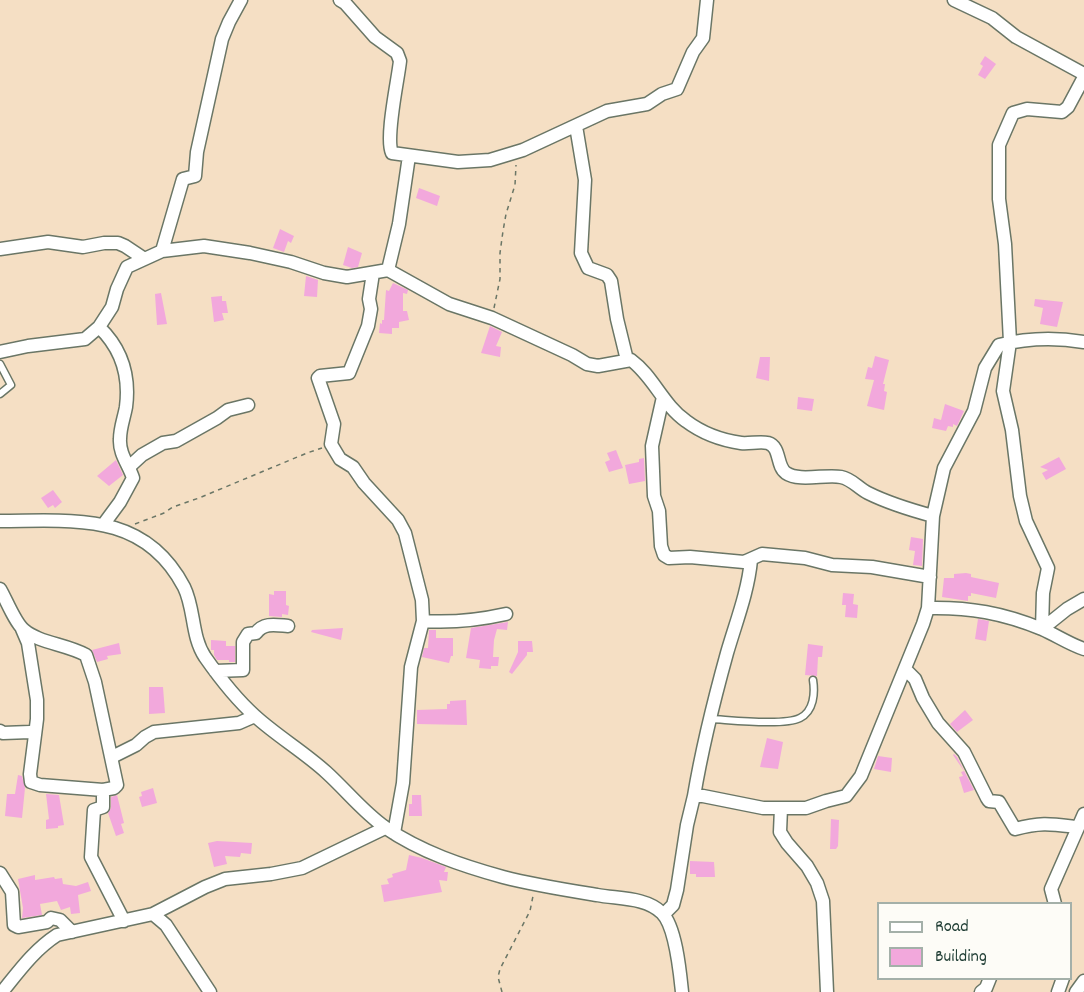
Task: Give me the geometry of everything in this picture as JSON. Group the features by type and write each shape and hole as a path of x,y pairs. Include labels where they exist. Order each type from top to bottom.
{"street":[{"path":"162,251 183,178 195,176 222,39 241,0"},
{"path":"340,0 375,37 397,53 400,61 390,150 392,153 458,162 490,160 518,152 614,109 647,104 662,94 677,90 693,52 703,38 707,0"},
{"path":"954,0 992,18 1016,37 1084,75 1068,107 1062,112 1027,109 1012,114 999,145 999,199 1005,244 1010,342 1004,375 1004,399 1012,430 1020,496 1026,521 1048,568 1043,593 1042,629"},
{"path":"576,126 585,180 581,253 588,268 607,275 611,281 627,360"},
{"path":"388,270 399,224 409,156"},
{"path":"0,249 48,242 83,247 118,243 143,258"},
{"path":"0,352 85,339 99,327 112,307 127,267 162,251 204,246 291,262 324,273 347,277 388,270 448,304 492,318 587,364 598,366 631,360 642,368 663,397 683,419 704,433 742,443 767,443 774,446 781,468 793,476 840,477 855,483 865,492 933,516"},
{"path":"2,992 29,959 57,935 153,914 205,886 225,879 302,868 389,830 403,783 411,667 423,621 422,600 405,533 398,520 364,483 353,467 340,459 331,444 334,424 318,378 349,373 368,326 373,273"},
{"path":"99,327 116,347 127,381 126,408 120,439 121,452 134,478 103,525"},
{"path":"694,796 712,797 763,808 806,808 849,794 861,776 906,670 928,608 933,516 944,468 974,411 985,368 999,345 1010,342 1061,338 1084,342"},
{"path":"663,397 652,446 654,496 659,511 661,546 664,555 669,558 690,557 744,562 762,554 805,558 832,565 872,567 930,577"},
{"path":"129,466 142,455 163,443 176,441 228,410 248,405"},
{"path":"0,521 57,520 103,525 129,532 163,556 174,571 185,589 192,609 197,642 215,671 255,716 326,772 389,830 441,858 504,878 647,904 662,913 670,926 682,992"},
{"path":"662,913 673,904 677,890 699,767 727,654 749,580 751,560"},
{"path":"0,589 28,643 37,700 31,782 40,785 103,790 114,788 117,785 113,774 112,757 95,682 86,655 73,647 41,640 22,630"},
{"path":"1042,629 1084,599"},
{"path":"928,608 955,607 983,610 1042,629 1084,649"},
{"path":"423,621 467,620 506,614"},
{"path":"215,671 243,670 243,642 248,634 256,633 266,625 288,626"},
{"path":"906,670 915,679 938,723 963,752 989,801 999,802 1015,829 1048,823 1077,827"},
{"path":"112,757 136,746 154,732 239,723 255,716"},
{"path":"0,731 3,733 30,732 35,735"},
{"path":"103,790 103,807 94,810 91,857 124,921"},
{"path":"781,808 780,832 807,866 817,883 823,901 827,992"},
{"path":"1055,902 1051,889 1084,814"},
{"path":"0,873 12,892 14,925 18,927 47,922 51,918 60,920 72,932"},
{"path":"153,914 166,925 210,992"},
{"path":"981,992 986,988 989,980"},
{"path":"1076,992 1084,981"}],"lane":[{"path":"0,364 10,385 0,394"},
{"path":"711,719 769,722 802,717 811,707 814,692 813,680"}],"path":[{"path":"492,318 500,279 503,231 515,184 518,152"},
{"path":"129,532 134,525 164,513 172,507 331,444"},
{"path":"502,992 498,978 500,969 530,911 535,884"}],"building":[{"path":"985,56 996,64 985,79 978,75 983,66 980,64"},
{"path":"419,188 440,196 437,206 416,198"},
{"path":"280,229 294,236 291,243 288,241 284,252 273,248"},
{"path":"348,247 362,253 358,267 343,265"},
{"path":"306,276 318,280 317,297 304,296"},
{"path":"393,283 408,290 407,294 403,293 403,311 407,311 409,320 399,322 399,328 392,328 392,334 379,333 380,323 382,324 384,320 386,290 389,291"},
{"path":"161,293 167,324 157,325 155,294"},
{"path":"222,296 222,301 226,301 228,313 222,313 224,320 214,322 211,297"},
{"path":"1035,299 1063,302 1057,327 1040,324 1043,308 1034,306"},
{"path":"490,326 502,332 496,346 501,347 500,357 481,353"},
{"path":"875,356 889,360 883,384 885,384 884,391 887,392 884,410 867,406 874,380 865,379 868,367 872,368"},
{"path":"760,357 770,357 769,381 756,378"},
{"path":"798,397 814,399 812,411 797,409"},
{"path":"945,404 964,411 957,426 953,424 953,427 948,426 946,431 932,428 934,418 941,420"},
{"path":"616,450 623,468 609,472 605,462 610,460 607,453"},
{"path":"1059,457 1066,469 1046,480 1042,473 1048,470 1040,467"},
{"path":"644,458 645,481 629,484 625,465 639,462 639,459"},
{"path":"116,460 123,475 109,486 97,476"},
{"path":"53,490 62,502 55,508 53,505 48,508 41,498"},
{"path":"911,537 923,539 922,566 913,565 915,551 909,550"},
{"path":"954,574 971,574 971,577 999,583 996,598 971,593 968,601 942,597 944,578 954,578"},
{"path":"274,591 286,591 288,615 269,616 269,594 274,595"},
{"path":"843,593 854,594 853,604 858,605 857,618 845,617 846,605 842,605"},
{"path":"978,619 989,621 986,641 975,639"},
{"path":"508,622 507,630 497,629 494,640 493,657 499,657 498,666 491,666 491,669 479,668 480,660 466,658 471,628"},
{"path":"343,628 341,640 311,632 312,630"},
{"path":"429,630 436,630 436,638 453,638 453,656 449,663 422,657 424,648 428,648"},
{"path":"211,640 226,641 226,646 235,646 235,662 217,660 214,650 211,650"},
{"path":"518,641 532,641 533,652 527,652 512,674 509,672 518,652"},
{"path":"119,643 121,654 107,656 108,659 97,662 92,650"},
{"path":"808,644 823,646 822,657 818,657 817,676 805,675"},
{"path":"149,687 163,687 165,713 149,714"},
{"path":"466,700 467,725 417,724 417,710 447,709 450,701"},
{"path":"965,710 973,720 957,732 950,724"},
{"path":"767,738 783,742 778,769 760,767"},
{"path":"954,754 957,757 974,790 964,793 959,777 963,776 961,772 964,771"},
{"path":"878,756 892,758 891,772 874,769"},
{"path":"18,775 22,776 25,788 22,818 5,816 7,794 15,794"},
{"path":"153,788 157,803 142,807 139,797 142,796 141,792"},
{"path":"46,794 59,795 64,825 58,828 46,829 46,820 49,819"},
{"path":"117,795 124,823 121,824 124,833 116,836 108,813 111,808 111,797"},
{"path":"412,795 421,795 422,816 409,816"},
{"path":"831,819 839,820 836,849 830,849"},
{"path":"217,841 252,843 251,854 241,853 240,857 225,856 227,864 214,867 208,843"},
{"path":"409,855 446,867 444,872 448,872 447,881 439,880 442,892 384,902 381,885 389,884 387,879 393,877 392,874 406,870"},
{"path":"690,861 714,862 715,877 696,877 696,874 690,874"},
{"path":"35,875 35,880 62,878 63,884 76,886 88,882 91,891 78,895 80,913 71,914 70,907 61,910 57,901 40,904 42,915 22,918 23,908 18,879"}]}
